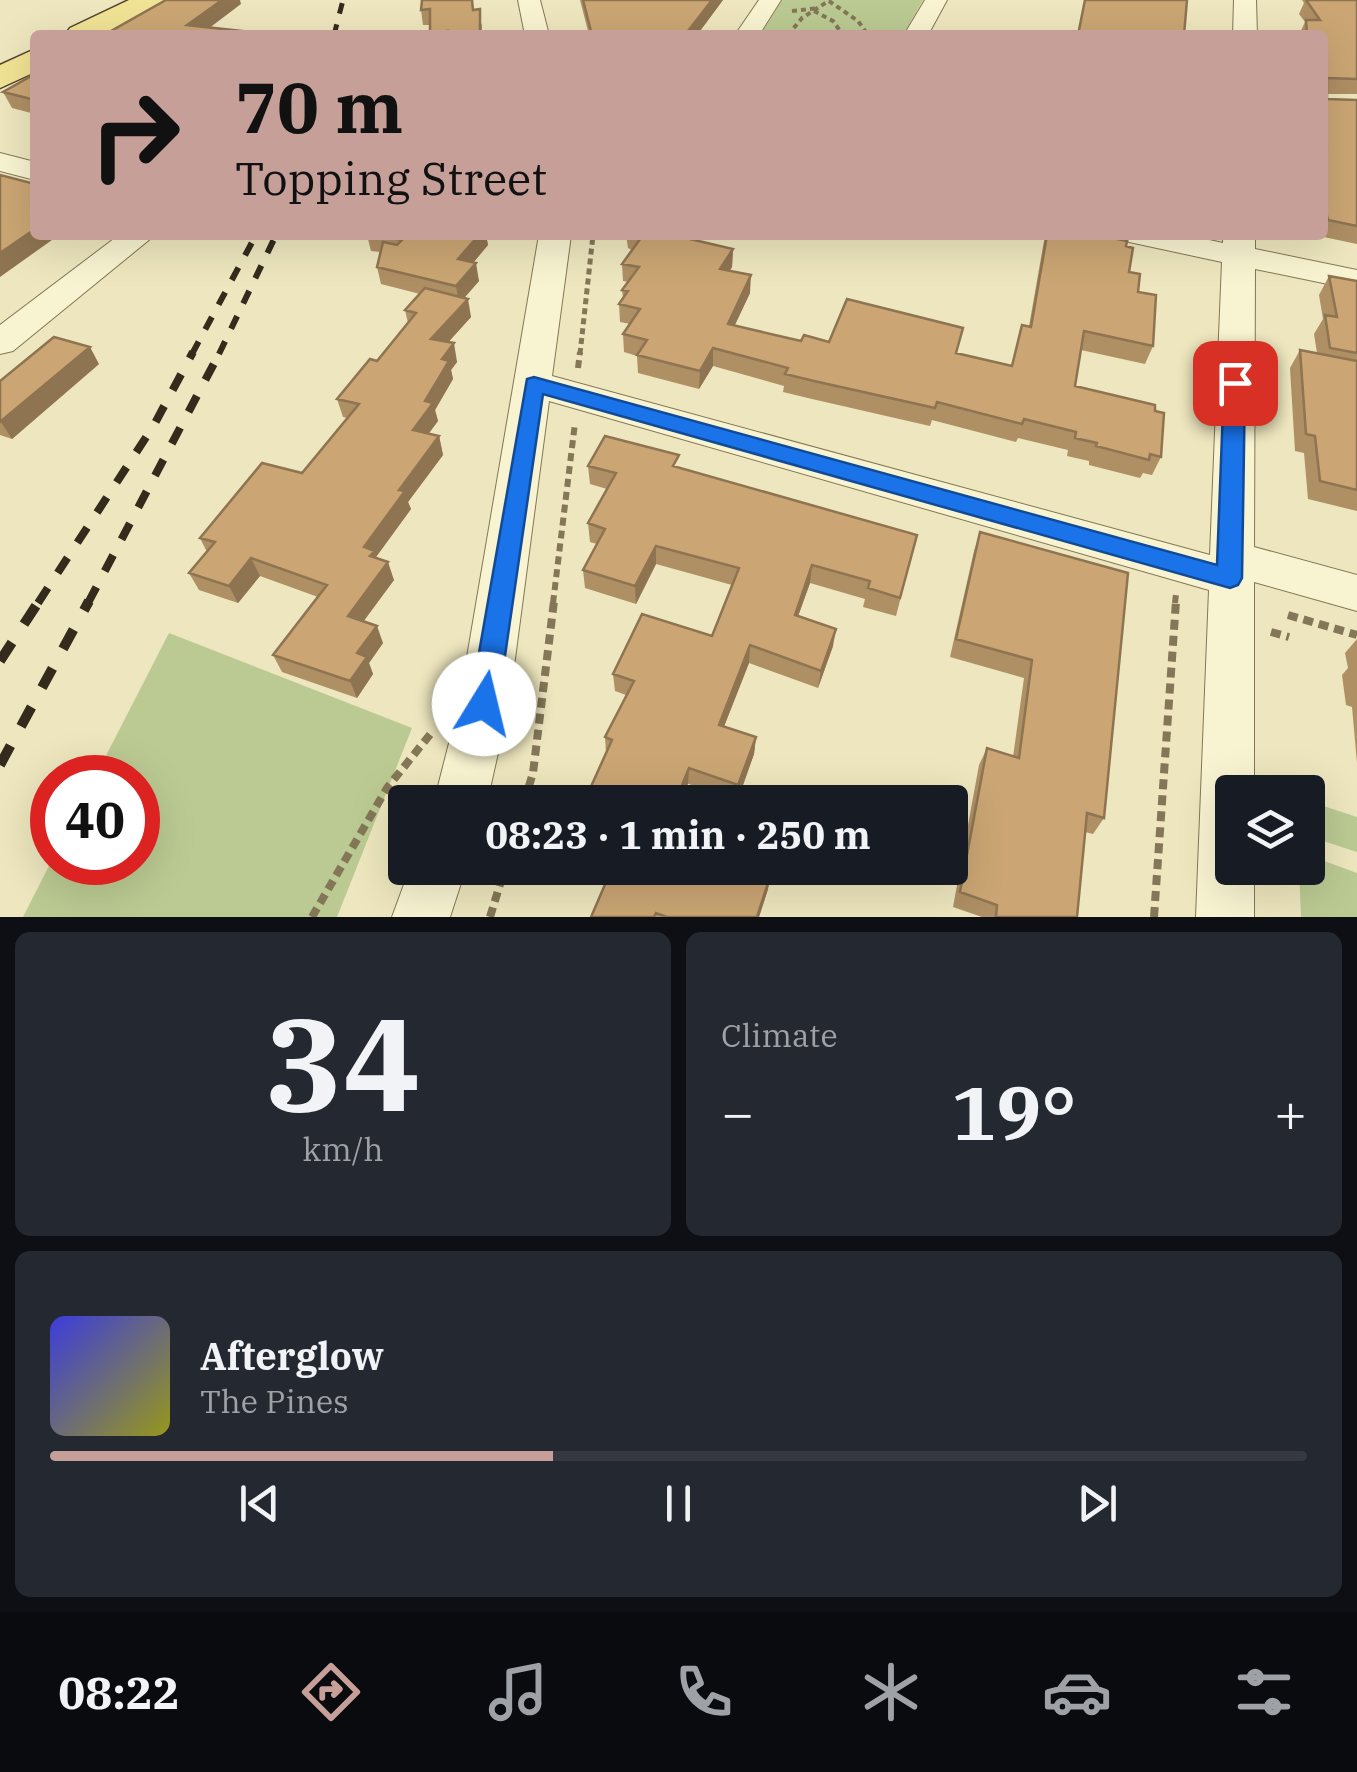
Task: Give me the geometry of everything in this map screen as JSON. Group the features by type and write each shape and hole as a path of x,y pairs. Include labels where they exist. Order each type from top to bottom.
{"main road":[{"path":"94,28 139,0"},
{"path":"94,28 153,0"},
{"path":"0,78 30,62"}],"street":[{"path":"529,0 536,30"},
{"path":"750,30 770,0"},
{"path":"919,30 936,0"},
{"path":"1244,30 1245,0"},
{"path":"0,162 30,170"},
{"path":"0,343 134,240"},
{"path":"464,785 556,380 556,240"},
{"path":"1185,240 1239,246 1357,280"},
{"path":"1225,917 1239,246"},
{"path":"556,380 1176,563 1230,568 1357,594"},
{"path":"421,917 432,885"}],"path":[{"path":"791,30 830,0 864,30"},
{"path":"814,11 832,21 838,30"},
{"path":"556,380 592,240"},
{"path":"529,785 575,422"},
{"path":"1154,917 1176,563"},
{"path":"1288,615 1357,634"},
{"path":"312,917 387,788 443,718 484,704"},
{"path":"490,917 500,885"}],"green space":[{"path":"782,0 923,0 906,30 763,30"},
{"path":"169,633 412,728 337,917 23,917 39,885 160,885 160,755 106,755"},
{"path":"1325,807 1357,817 1357,852 1325,842"},
{"path":"1325,861 1357,873 1357,917 1301,917 1300,885 1325,885"}],"building":[{"path":"166,0 222,0 187,25 233,30 113,30"},
{"path":"422,0 472,0 473,10 480,9 480,30 430,30 430,9 421,10"},
{"path":"583,0 712,0 689,30 591,30"},
{"path":"1085,0 1187,0 1184,30 1079,30"},
{"path":"1306,0 1357,0 1357,79 1328,78 1328,30 1307,30 1306,20 1320,20"},
{"path":"30,77 30,99 3,92"},
{"path":"1328,99 1357,100 1357,226 1328,220"},
{"path":"0,175 30,183 30,232 0,253"},
{"path":"402,240 475,240 458,259 476,263 456,286 377,267 383,242 397,245"},
{"path":"639,240 694,240 733,249 720,269 751,275 728,324 801,341 804,335 829,342 847,299 963,328 956,353 1012,366 1022,325 1031,327 1046,240 1127,241 1126,246 1133,248 1129,272 1140,274 1138,292 1156,295 1153,346 1084,331 1075,386 1155,405 1155,411 1164,413 1161,457 1150,454 1149,460 1096,446 1097,443 1075,438 1076,432 1024,419 1022,424 937,402 935,408 785,374 788,368 713,348 700,371 637,355 647,340 623,334 640,309 619,304 628,291 622,290 639,267 622,264"},
{"path":"1329,276 1357,281 1357,353 1330,348 1325,315 1337,317"},
{"path":"425,288 468,299 431,339 454,343 442,359 449,361 425,401 433,403 413,430 439,436 364,547 375,551 370,556 388,562 348,616 377,626 357,653 367,657 350,681 273,655 327,585 251,558 229,586 189,573 215,542 200,538 262,463 302,473 359,404 337,399 370,359 377,361 416,313 405,310"},
{"path":"54,337 90,347 0,422 0,381"},
{"path":"1300,350 1357,361 1357,490 1320,481 1315,436 1306,434"},
{"path":"605,436 679,455 673,466 917,535 900,598 868,588 870,581 812,565 795,615 836,629 821,671 750,645 719,725 756,737 738,785 689,768 682,785 592,785 612,740 605,737 634,681 613,674 642,614 712,636 739,568 656,546 635,586 583,570 605,529 588,523 616,473 588,466"},
{"path":"980,532 1128,573 1104,818 1087,813 1077,917 996,917 997,905 960,892 961,885 968,885 968,849 987,748 1019,758 1032,660 956,639"},
{"path":"605,885 767,885 757,917 667,917 656,913 654,917 591,917"}],"railway":[{"path":"335,30 343,0"},
{"path":"192,354 253,240"},
{"path":"220,353 274,240"},
{"path":"38,603 154,425 193,352"},
{"path":"88,603 220,353"},
{"path":"0,661 39,601"},
{"path":"0,765 89,601"}],"route":[{"path":"484,704 534,384 1230,578 1235,383"}]}
